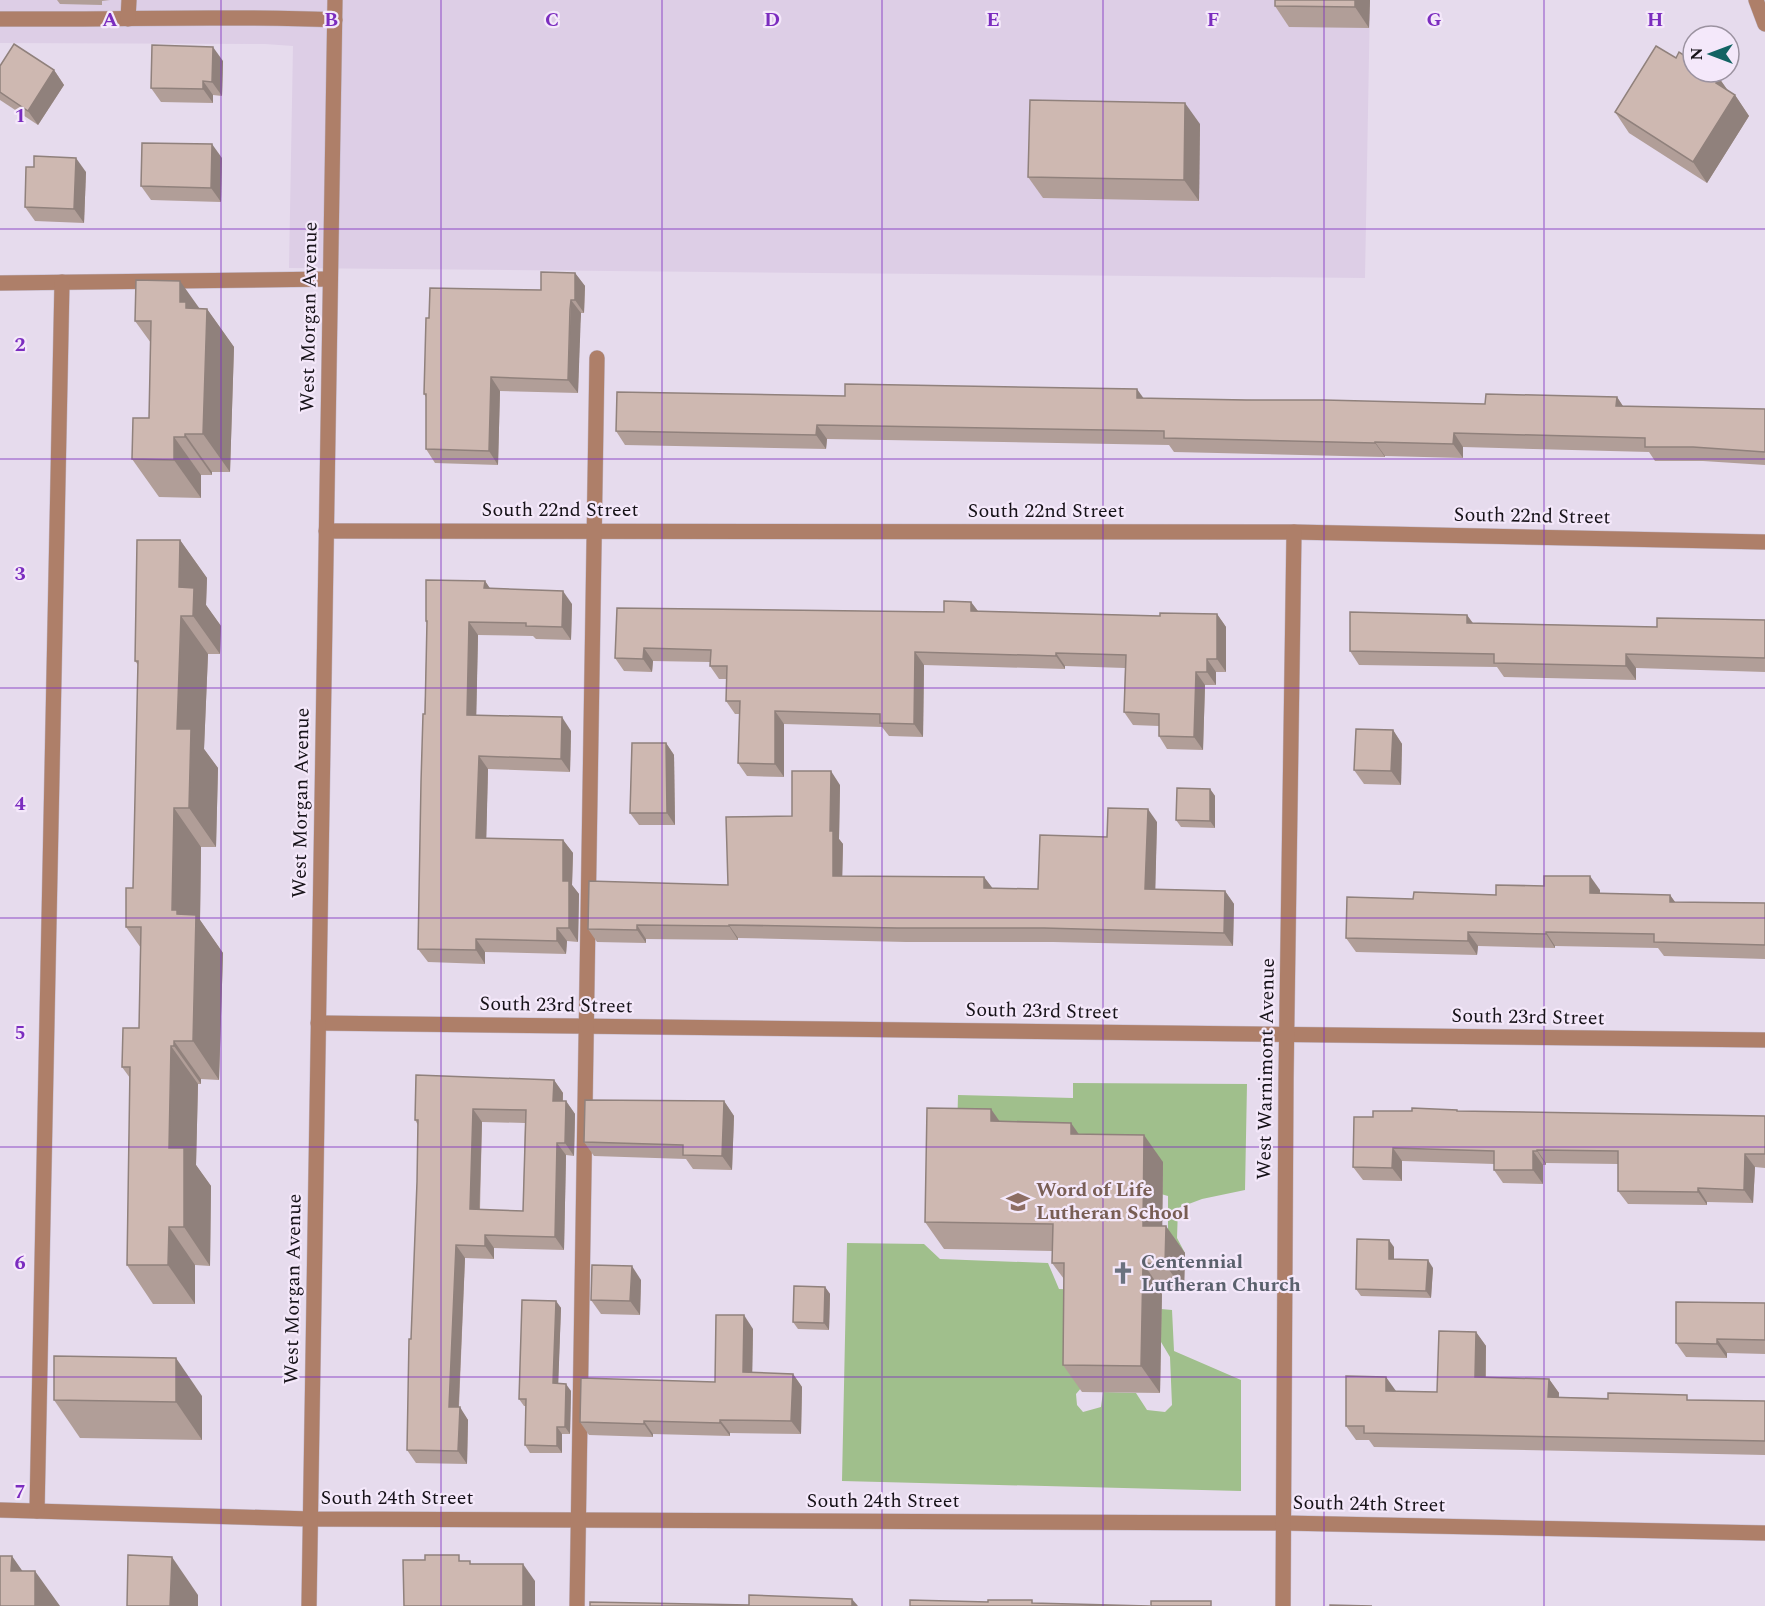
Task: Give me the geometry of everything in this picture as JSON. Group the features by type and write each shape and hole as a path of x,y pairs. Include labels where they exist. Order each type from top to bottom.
{"street":[{"path":"128,19 129,0"},
{"name":"West Morgan Avenue","path":"309,1606 335,0"},
{"path":"1756,0 1765,24"},
{"path":"0,19 251,17 335,20"},
{"path":"0,283 330,279"},
{"path":"37,1511 62,282"},
{"path":"577,1606 597,358"},
{"name":"South 22nd Street","path":"326,531 1294,532 1765,542"},
{"name":"West Warnimont Avenue","path":"1283,1606 1287,1036 1294,532"},
{"name":"South 23rd Street","path":"318,1023 1765,1040"},
{"name":"South 24th Street","path":"0,1510 310,1519 1284,1523 1765,1533"}],"shaded area":[{"path":"0,0 1370,0 1365,278 289,268 293,46 0,43"}],"green space":[{"path":"1073,1083 1247,1084 1245,1190 1202,1199 1178,1208 1177,1238 1185,1253 1168,1253 1168,1196 957,1136 958,1095 1073,1098"},
{"path":"847,1243 924,1244 940,1259 1048,1263 1059,1289 1083,1290 1082,1387 1076,1394 1077,1405 1083,1412 1101,1407 1103,1392 1136,1393 1147,1410 1165,1412 1172,1405 1170,1357 1161,1342 1161,1309 1172,1310 1174,1351 1241,1380 1241,1491 842,1481"}],"building":[{"path":"1275,0 1355,0 1355,7 1275,6"},
{"path":"14,44 54,70 28,111 0,92 0,66"},
{"path":"152,45 213,47 212,82 203,81 203,89 151,88"},
{"path":"1656,46 1676,58 1679,52 1681,53 1681,84 1718,84 1735,95 1693,162 1615,112"},
{"path":"1030,100 1185,103 1184,180 1028,177"},
{"path":"142,143 212,144 211,188 141,186"},
{"path":"34,156 76,158 74,209 25,207 26,167 34,167"},
{"path":"541,272 575,273 575,300 571,300 570,309 568,380 491,377 489,451 426,449 426,394 424,394 426,318 429,318 430,288 541,290"},
{"path":"136,280 180,281 180,302 186,302 186,308 207,309 203,434 185,434 185,437 174,437 174,460 132,459 133,418 149,418 151,321 135,321"},
{"path":"845,384 1137,389 1137,398 1246,400 1485,404 1486,394 1617,397 1616,406 1765,409 1765,452 1693,447 1645,447 1645,438 1454,433 1453,444 1164,438 1164,431 817,425 816,435 616,431 617,392 845,396"},
{"path":"137,540 180,540 179,587 194,588 193,616 181,616 177,729 191,729 189,808 174,808 172,910 177,910 177,914 196,915 193,1041 174,1041 174,1046 171,1046 169,1148 184,1148 184,1227 169,1227 168,1265 127,1265 130,1067 122,1067 123,1028 139,1028 141,927 126,927 126,888 133,888 138,661 135,661"},
{"path":"426,580 485,581 484,588 563,591 562,627 526,626 526,623 469,622 467,715 562,717 561,759 479,756 476,838 563,840 563,881 569,881 569,928 557,928 557,941 476,939 476,950 418,949 423,714 425,714"},
{"path":"944,601 971,602 971,611 1160,616 1160,613 1217,614 1217,659 1207,659 1207,672 1196,672 1194,737 1159,736 1159,714 1124,712 1126,655 1056,653 1056,656 915,652 914,724 880,723 880,714 775,711 775,764 738,763 740,701 726,701 727,666 710,666 711,650 644,648 643,659 615,658 617,608 944,612"},
{"path":"1350,612 1467,615 1467,623 1657,627 1657,618 1765,620 1765,658 1626,654 1626,666 1494,663 1494,654 1350,651"},
{"path":"1356,729 1393,730 1391,771 1354,770"},
{"path":"632,743 666,743 667,813 630,813"},
{"path":"792,771 831,771 830,831 833,831 833,876 984,877 984,888 1038,889 1040,835 1107,837 1108,808 1148,809 1145,889 1225,891 1224,933 1044,928 729,925 637,925 637,930 588,929 589,881 728,885 726,817 792,816"},
{"path":"1177,788 1210,789 1210,821 1176,820"},
{"path":"1544,876 1590,876 1590,893 1670,895 1670,902 1765,903 1765,945 1654,942 1654,934 1546,932 1546,934 1468,932 1468,941 1346,938 1347,897 1413,899 1414,892 1496,895 1496,885 1544,886"},
{"path":"416,1075 554,1080 553,1101 566,1101 565,1143 557,1143 555,1237 485,1235 485,1246 456,1245 449,1407 460,1407 458,1451 407,1450 409,1339 411,1339 417,1182 418,1120 415,1120","holes":["473,1109 526,1110 523,1211 470,1209"]},
{"path":"585,1100 724,1101 722,1156 683,1155 683,1145 584,1142"},
{"path":"927,1108 991,1109 991,1121 1071,1123 1071,1134 1144,1135 1143,1226 1166,1226 1165,1264 1143,1263 1141,1366 1063,1365 1064,1263 1052,1263 1053,1224 925,1222"},
{"path":"1412,1108 1457,1111 1765,1116 1765,1154 1745,1154 1744,1190 1698,1188 1698,1192 1618,1191 1618,1151 1537,1150 1533,1151 1533,1170 1494,1170 1494,1151 1393,1148 1392,1168 1353,1167 1354,1117 1373,1117 1373,1111 1412,1111"},
{"path":"1357,1239 1389,1240 1389,1259 1428,1260 1426,1291 1356,1289"},
{"path":"592,1265 632,1266 630,1301 591,1300"},
{"path":"794,1286 825,1287 824,1323 793,1322"},
{"path":"522,1300 556,1301 553,1383 566,1384 565,1427 557,1427 557,1446 525,1445 526,1399 519,1399"},
{"path":"1676,1302 1765,1303 1765,1340 1717,1339 1717,1344 1676,1343"},
{"path":"716,1315 744,1315 743,1372 793,1374 791,1421 720,1420 720,1423 644,1421 644,1424 580,1422 581,1378 715,1382"},
{"path":"1439,1331 1476,1332 1475,1377 1549,1379 1548,1397 1608,1399 1608,1393 1687,1395 1687,1400 1765,1401 1765,1441 1364,1433 1364,1426 1346,1426 1346,1376 1386,1377 1386,1391 1437,1392"},
{"path":"54,1356 176,1358 176,1402 54,1400"},
{"path":"128,1555 172,1557 170,1606 127,1606"},
{"path":"425,1555 459,1555 459,1561 470,1561 470,1564 523,1564 523,1606 404,1606 403,1560 425,1560"},
{"path":"0,1556 12,1556 11,1571 35,1571 35,1606 0,1606"},
{"path":"749,1595 852,1599 852,1606 590,1606 590,1602 749,1605"},
{"path":"910,1600 988,1602 988,1600 1032,1600 1032,1603 1150,1606 910,1606"},
{"path":"1151,1601 1211,1601 1211,1606 1151,1606"}],"place":[{"name":"Word of Life Lutheran School","path":"1018,1202"},
{"name":"Centennial Lutheran Church","path":"1123,1273"}]}
